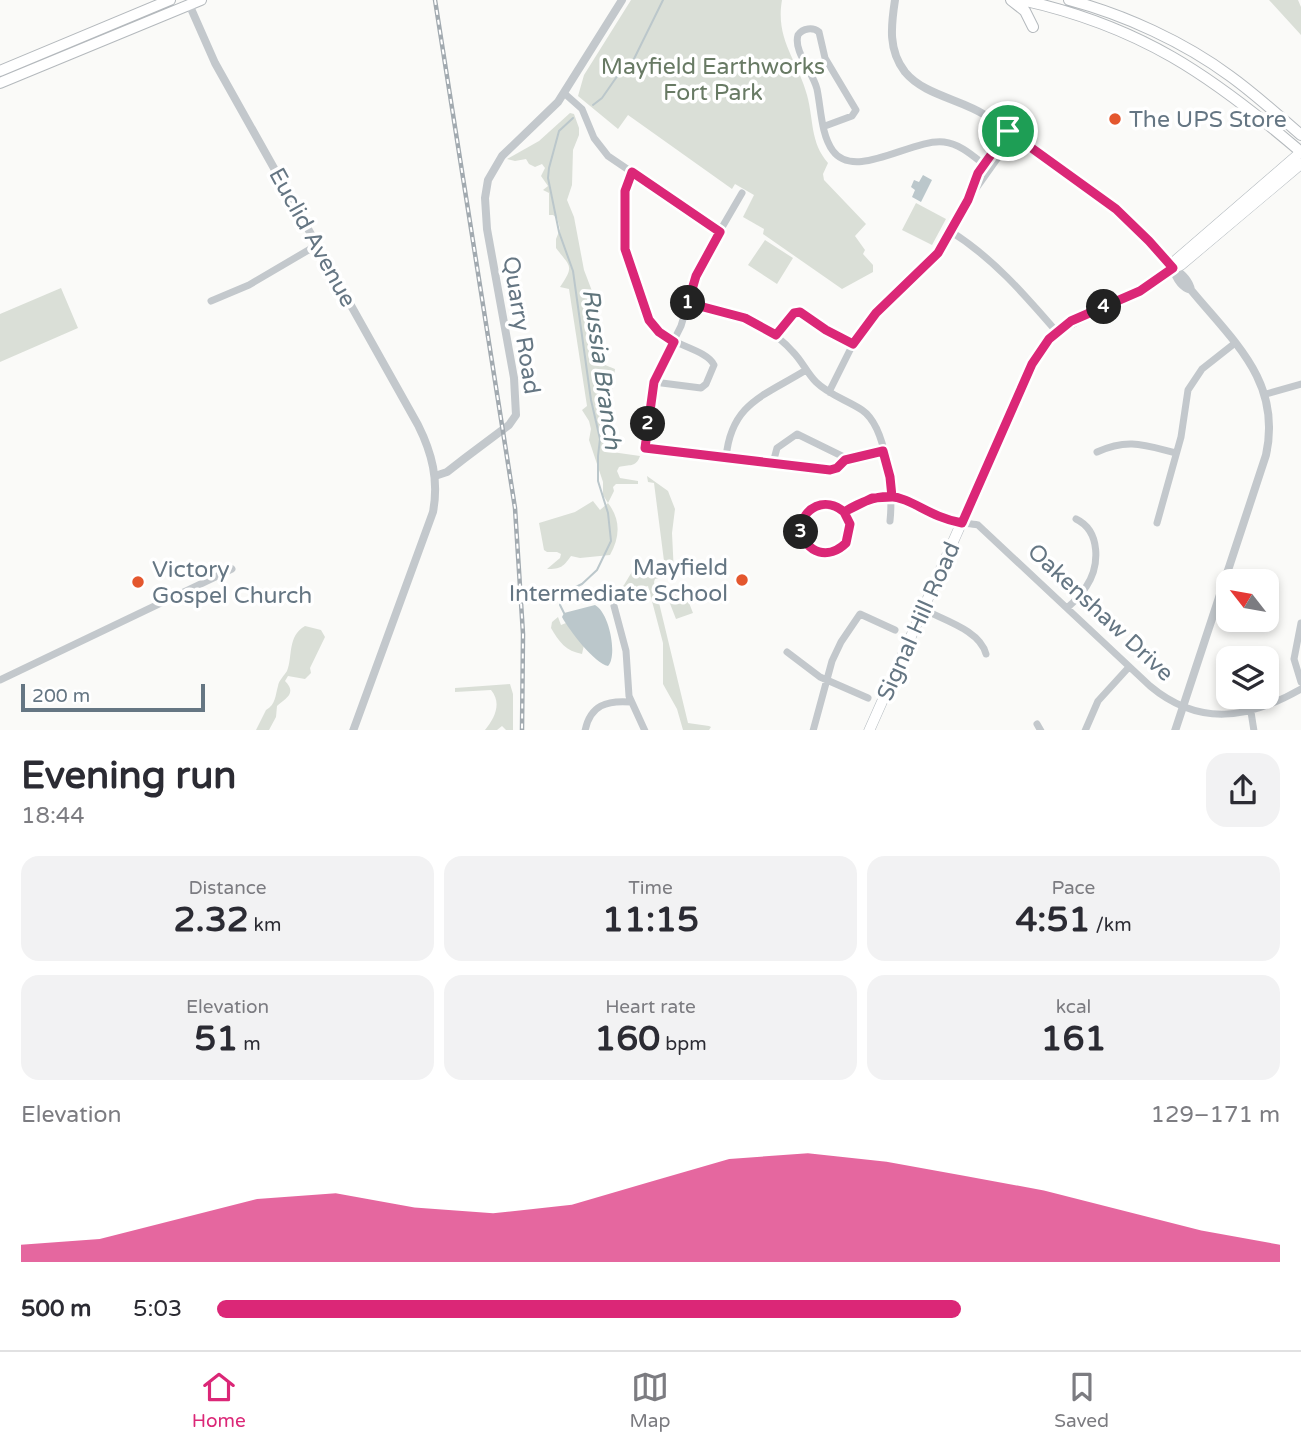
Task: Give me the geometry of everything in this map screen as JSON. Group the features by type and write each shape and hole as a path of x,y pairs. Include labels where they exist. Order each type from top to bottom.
{"highway":[{"path":"0,71 170,0"},
{"path":"0,83 188,2 201,0"},
{"path":"1010,0 1023,8 1033,27"},
{"path":"1022,0 1071,12 1116,28 1179,60 1234,96 1301,152"},
{"path":"1069,0 1133,23 1206,59 1250,91 1301,135"}],"main road":[{"name":"Signal Hill Road","path":"1173,268 1176,260 1301,152"},
{"name":"Signal Hill Road","path":"869,730 1032,364 1043,346 1056,331 1071,321 1140,291 1181,265 1301,164"},
{"path":"1219,233 1227,220 1240,208 1239,204"}],"street":[{"name":"Quarry Road","path":"435,476 447,471 509,425 516,415 514,378 487,229 485,191 498,161 548,114 564,93 622,0"},
{"path":"895,0 891,29 893,47 899,63 908,75 929,89 984,114 1116,209 1149,241 1173,268 1175,277 1185,288 1191,290 1235,342 1252,365 1266,394 1270,430 1266,455 1175,730"},
{"name":"Euclid Avenue","path":"188,2 209,52 428,444 435,476"},
{"path":"825,126 853,115 855,107 825,58 819,32 805,29 798,34 797,45 814,80 825,126 831,149 838,156 849,162 863,162 939,142 957,145 987,167"},
{"path":"564,93 582,109 594,138 602,149 720,232"},
{"path":"829,392 853,344 876,313 938,253 987,167 1011,133"},
{"path":"632,172 625,191 625,249 649,320 659,332 674,342 711,359 713,368 706,384 697,389 654,382"},
{"path":"742,193 696,276 681,326 654,382 645,448 833,470 848,459 883,451"},
{"path":"950,232 992,263 1056,331"},
{"path":"211,301 249,285 317,245"},
{"path":"688,303 745,318 776,335 794,352 814,380 829,392 861,409 871,419 890,477 890,521"},
{"path":"776,335 794,313 798,312 853,344"},
{"path":"1157,523 1183,428 1186,399 1191,384 1202,369 1235,342"},
{"path":"726,458 731,432 740,413 806,370"},
{"path":"1266,394 1301,384"},
{"path":"774,463 777,448 797,434 848,459"},
{"path":"1097,452 1117,444 1130,443 1176,453"},
{"path":"353,730 427,532 435,501 435,476"},
{"path":"844,512 872,498 892,497"},
{"name":"Oakenshaw Drive","path":"892,497 906,500 951,521 976,524 983,529 1129,667 1163,696 1182,706 1222,714 1251,712 1280,701 1301,689"},
{"path":"826,504 844,512 850,531 841,548 825,553 809,547 801,530 803,518 808,512 818,505 826,504"},
{"path":"1067,608 1087,587 1096,558 1091,530 1076,519"},
{"path":"0,680 232,569"},
{"path":"614,606 626,651 631,702 645,730"},
{"path":"923,610 974,636 983,644 986,654"},
{"path":"813,730 826,679 841,642 860,614 895,630"},
{"path":"1301,623 1294,653 1295,669 1301,682"},
{"path":"787,652 814,673 868,698"},
{"path":"1085,730 1098,701 1129,667"},
{"path":"585,730 590,713 601,704 631,702"},
{"path":"1251,712 1254,730"}],"green space":[{"name":"Mayfield Earthworks Fort Park","path":"631,0 782,0 784,39 807,95 818,147 828,163 823,174 824,180 866,224 855,236 865,250 863,254 873,265 873,272 842,289 763,234 764,229 743,217 754,195 735,184 732,189 628,115 618,129 578,96 584,75"},
{"path":"1269,0 1298,0 1301,7 1301,35"},
{"path":"570,113 574,114 579,135 573,150 572,185 567,200 574,217 584,270 600,312 597,328 602,341 598,347 600,363 615,369 605,451 640,456 634,464 619,467 617,471 620,478 638,481 638,484 616,484 608,503 603,495 603,482 589,440 589,421 582,410 587,406 569,289 560,287 568,274 569,266 556,248 560,229 557,218 549,215 549,193 543,190 548,186 541,176 545,168 542,164 535,167 526,159 507,159 539,141"},
{"path":"916,203 946,219 932,245 902,230"},
{"path":"765,240 793,258 777,284 748,265"},
{"path":"61,288 78,328 0,362 0,314"},
{"path":"647,476 668,491 675,509 672,533 674,574 655,579 654,582 688,723 709,726 709,730 683,730 677,709 663,684 663,643 648,586 614,596 633,570 664,561 654,483 648,482"},
{"path":"593,501 600,510 608,503 618,529 610,555 580,558 571,556 561,567 547,569 561,554 544,550 539,523 575,512"},
{"path":"684,590 693,613 676,619 667,596"},
{"path":"558,617 561,625 566,623 584,645 582,654 567,648 554,633 552,622"},
{"path":"305,626 321,630 325,637 310,668 311,673 305,679 288,676 285,681 290,693 277,706 276,717 269,730 256,730 287,671 295,635"},
{"path":"510,684 513,694 513,730 506,730 502,726 497,730 485,730 492,721 497,705 491,690 455,692 455,688"}],"shaded area":[{"path":"923,175 932,180 921,202 912,197 915,190 911,187 914,180 919,182"},
{"path":"595,605 608,624 612,653 608,666 590,653 562,617 564,613"}],"waterway":[{"name":"Russia Branch","path":"593,105 602,98 618,75 629,69 663,0"},
{"name":"Russia Branch","path":"564,613 560,605 563,593 582,584 597,570 611,541 608,513 598,481 600,439 591,400 573,271 559,232 548,178 559,131 573,118"}],"railway":[{"path":"435,0 515,508 523,634 522,730"}],"place":[{"name":"The UPS Store","path":"1115,119"},
{"name":"Mayfield Intermediate School","path":"742,580"},
{"name":"Victory Gospel Church","path":"138,582"}],"route":[{"path":"1008,131 978,173 968,200 938,253 876,313 853,344 800,312 794,313 776,335 737,315 688,303 703,260 720,232 632,172 625,191 625,249 649,320 659,332 674,342 654,382 645,448 830,470 837,468 845,460 883,451 892,497 864,500 844,512 850,524 846,543 831,553 820,553 809,547 801,530 803,518 818,505 832,505 844,512 858,504 864,500 878,497 892,497 962,523 1038,352 1056,331 1071,321 1127,298 1160,279 1173,268 1116,209 1008,131"}]}
